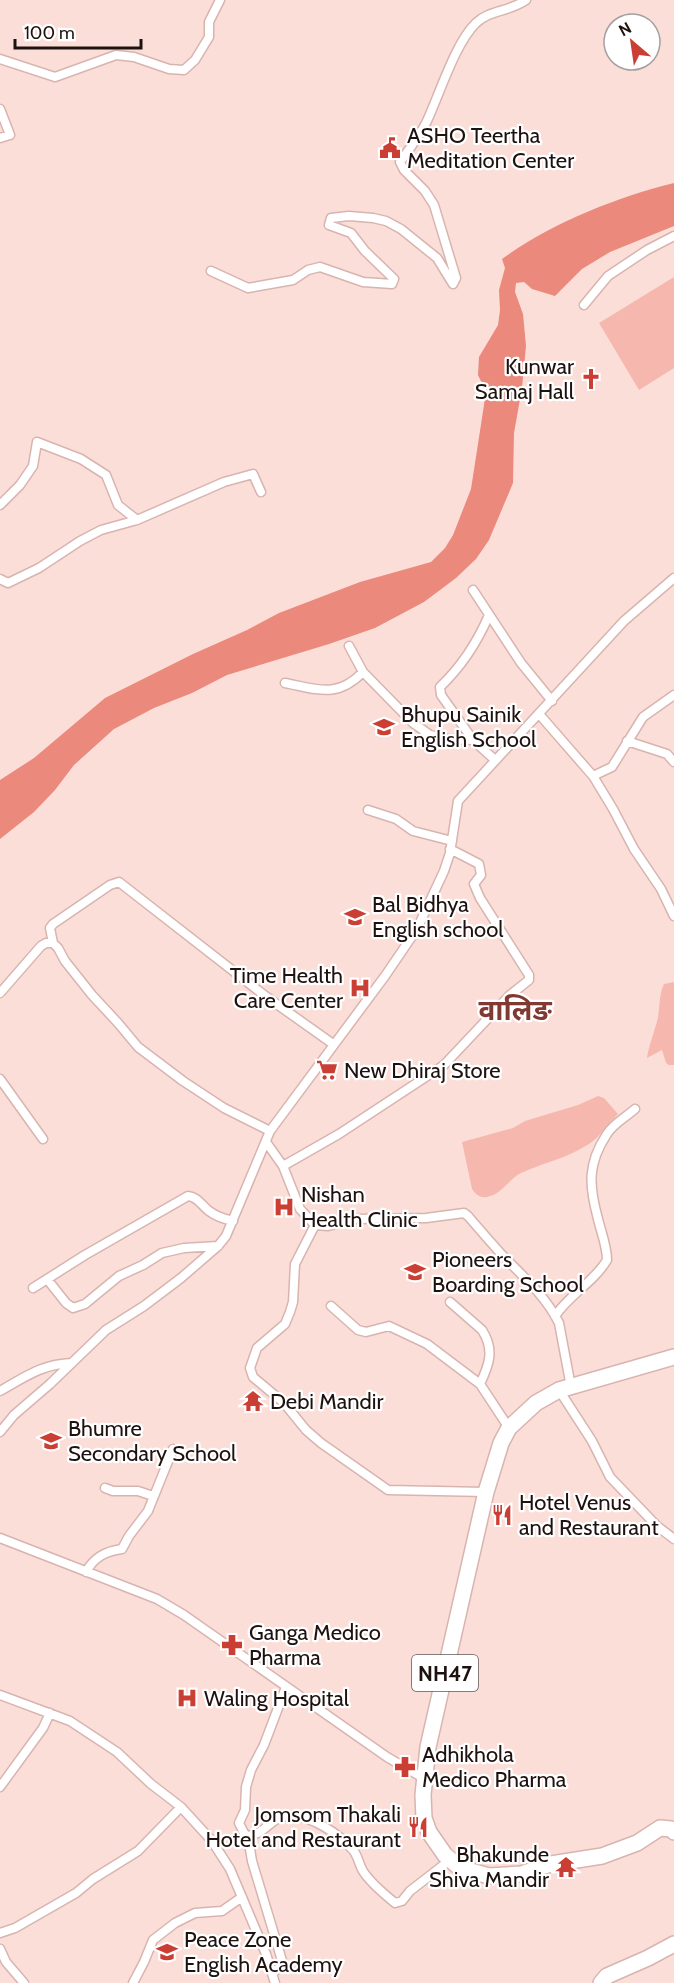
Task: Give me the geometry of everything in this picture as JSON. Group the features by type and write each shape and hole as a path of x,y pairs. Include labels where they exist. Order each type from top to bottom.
{"highway":[{"name":"NH47","path":"674,1357 565,1389 536,1403 509,1428 501,1443 486,1492 428,1747 423,1795 424,1818 429,1832 450,1860 460,1868 489,1876 521,1874 551,1864 602,1856 637,1843 660,1828 671,1829 674,1832"},
{"path":"601,1983 607,1976 674,1944"}],"street":[{"path":"0,60 55,77 116,55 134,57 169,69 184,70 195,60 209,37 209,22 220,0"},
{"path":"211,271 248,288 293,280 308,270 320,267 363,282 392,284 394,279 365,251 351,232 329,225 331,218 349,216 386,221 401,229 437,258 453,284 456,278 434,206 400,162 424,126 466,34 483,17 509,10 526,0"},
{"path":"0,109 10,135 0,138"},
{"path":"584,305 608,276 647,250 674,236"},
{"path":"0,505 20,485 33,466 37,442 81,459 106,475 118,504 137,520"},
{"path":"0,579 8,583 39,568 101,530 137,520 224,482 253,474 261,492"},
{"path":"0,1432 14,1415 106,1330 144,1306 196,1266 226,1236 270,1131 417,929 444,871 458,801 624,621 674,578"},
{"path":"473,590 521,663 552,701"},
{"path":"489,615 475,645 440,687 441,695 473,740 495,760"},
{"path":"349,646 363,672 406,717 430,735 447,739 473,740"},
{"path":"285,682 338,690 353,683 363,672"},
{"path":"593,776 612,767 643,717 674,696"},
{"path":"539,714 593,776 634,849 661,889 674,916"},
{"path":"627,741 667,754 674,762"},
{"path":"283,1166 339,1134 444,1065 510,994 529,980 529,975 480,898 474,884 481,875 479,864 451,845 413,831 396,819 368,810"},
{"path":"52,944 50,928 53,924 110,885 119,882 256,989 333,1044"},
{"path":"0,993 41,946 46,943 52,944 58,948 92,995 138,1047 224,1108 270,1131"},
{"path":"0,1079 43,1139"},
{"path":"555,1316 571,1296 595,1276 607,1260 592,1196 591,1173 607,1133 635,1109"},
{"path":"266,1142 283,1166 300,1209 315,1225 328,1226 356,1219 426,1218 464,1213 546,1300 559,1323 565,1389 610,1477 657,1526 674,1539"},
{"path":"33,1288 85,1255 188,1196 196,1198 207,1210 220,1218 233,1221"},
{"path":"315,1225 295,1264 291,1312 285,1324 257,1348 250,1368 253,1377 285,1403 306,1430 321,1443 382,1487 395,1490 486,1492"},
{"path":"47,1279 66,1303 73,1308 85,1304 119,1276 162,1253 184,1248 218,1246"},
{"path":"450,1302 486,1335 491,1356 480,1384"},
{"path":"331,1306 358,1330 366,1332 389,1326 427,1344 480,1384 509,1428"},
{"path":"0,1391 37,1369 72,1363"},
{"path":"86,1572 97,1557 122,1549 148,1511 174,1449"},
{"path":"105,1488 112,1491 138,1491 153,1496"},
{"path":"0,1538 157,1599 184,1614 286,1688 387,1757 425,1779"},
{"path":"273,1973 283,1964 252,1861 249,1843 239,1822 245,1810 246,1786 251,1770 264,1745 286,1688"},
{"path":"0,1695 70,1721 117,1752 151,1784 181,1807 212,1841 230,1869 273,1973 275,1983"},
{"path":"0,1787 43,1728 50,1713"},
{"path":"0,1933 15,1928 76,1893 93,1879 130,1857 181,1807"},
{"path":"246,1836 258,1835 276,1818 305,1817 318,1822 352,1849 358,1858 362,1872 395,1903 402,1900 450,1860"},
{"path":"133,1983 153,1940 175,1923 195,1914 222,1911 242,1897"},
{"path":"0,1948 6,1962 24,1983"},
{"path":"15,1971 33,1983"}],"shaded area":[{"path":"674,183 674,226 610,252 582,269 555,296 532,289 524,282 516,283 515,292 523,314 526,346 514,433 513,483 489,540 476,559 456,578 424,602 375,628 227,675 114,729 74,765 34,812 0,839 0,780 34,758 105,698 279,613 360,582 431,562 445,548 453,535 471,489 486,392 478,375 479,357 498,325 499,290 505,268 502,259 542,234 584,213 629,196"},
{"path":"674,277 674,368 639,390 599,323"},
{"path":"674,982 674,1065 669,1065 666,1063 662,1050 647,1058 658,1017 662,988 664,984"},
{"path":"598,1096 604,1098 618,1114 593,1141 573,1153 521,1173 501,1190 487,1197 478,1196 472,1189 462,1142 513,1128 525,1121 578,1105"}],"place":[{"name":"ASHO Teertha Meditation Center","path":"390,148"},
{"name":"Kunwar Samaj Hall","path":"591,379"},
{"name":"Bhupu Sainik English School","path":"384,727"},
{"name":"Bal Bidhya English school","path":"355,917"},
{"name":"Time Health Care Center","path":"360,988"},
{"name":"New Dhiraj Store","path":"327,1070"},
{"name":"Nishan Health Clinic","path":"284,1207"},
{"name":"Pioneers Boarding School","path":"415,1272"},
{"name":"Debi Mandir","path":"253,1401"},
{"name":"Bhumre Secondary School","path":"51,1441"},
{"name":"Hotel Venus and Restaurant","path":"502,1515"},
{"name":"Ganga Medico Pharma","path":"232,1645"},
{"name":"Waling Hospital","path":"187,1698"},
{"name":"Adhikhola Medico Pharma","path":"405,1767"},
{"name":"Jomsom Thakali Hotel and Restaurant","path":"418,1827"},
{"name":"Bhakunde Shiva Mandir","path":"566,1867"},
{"name":"Peace Zone English Academy","path":"167,1952"}],"district":[{"name":"वालिङ","path":"515,1010"}]}
